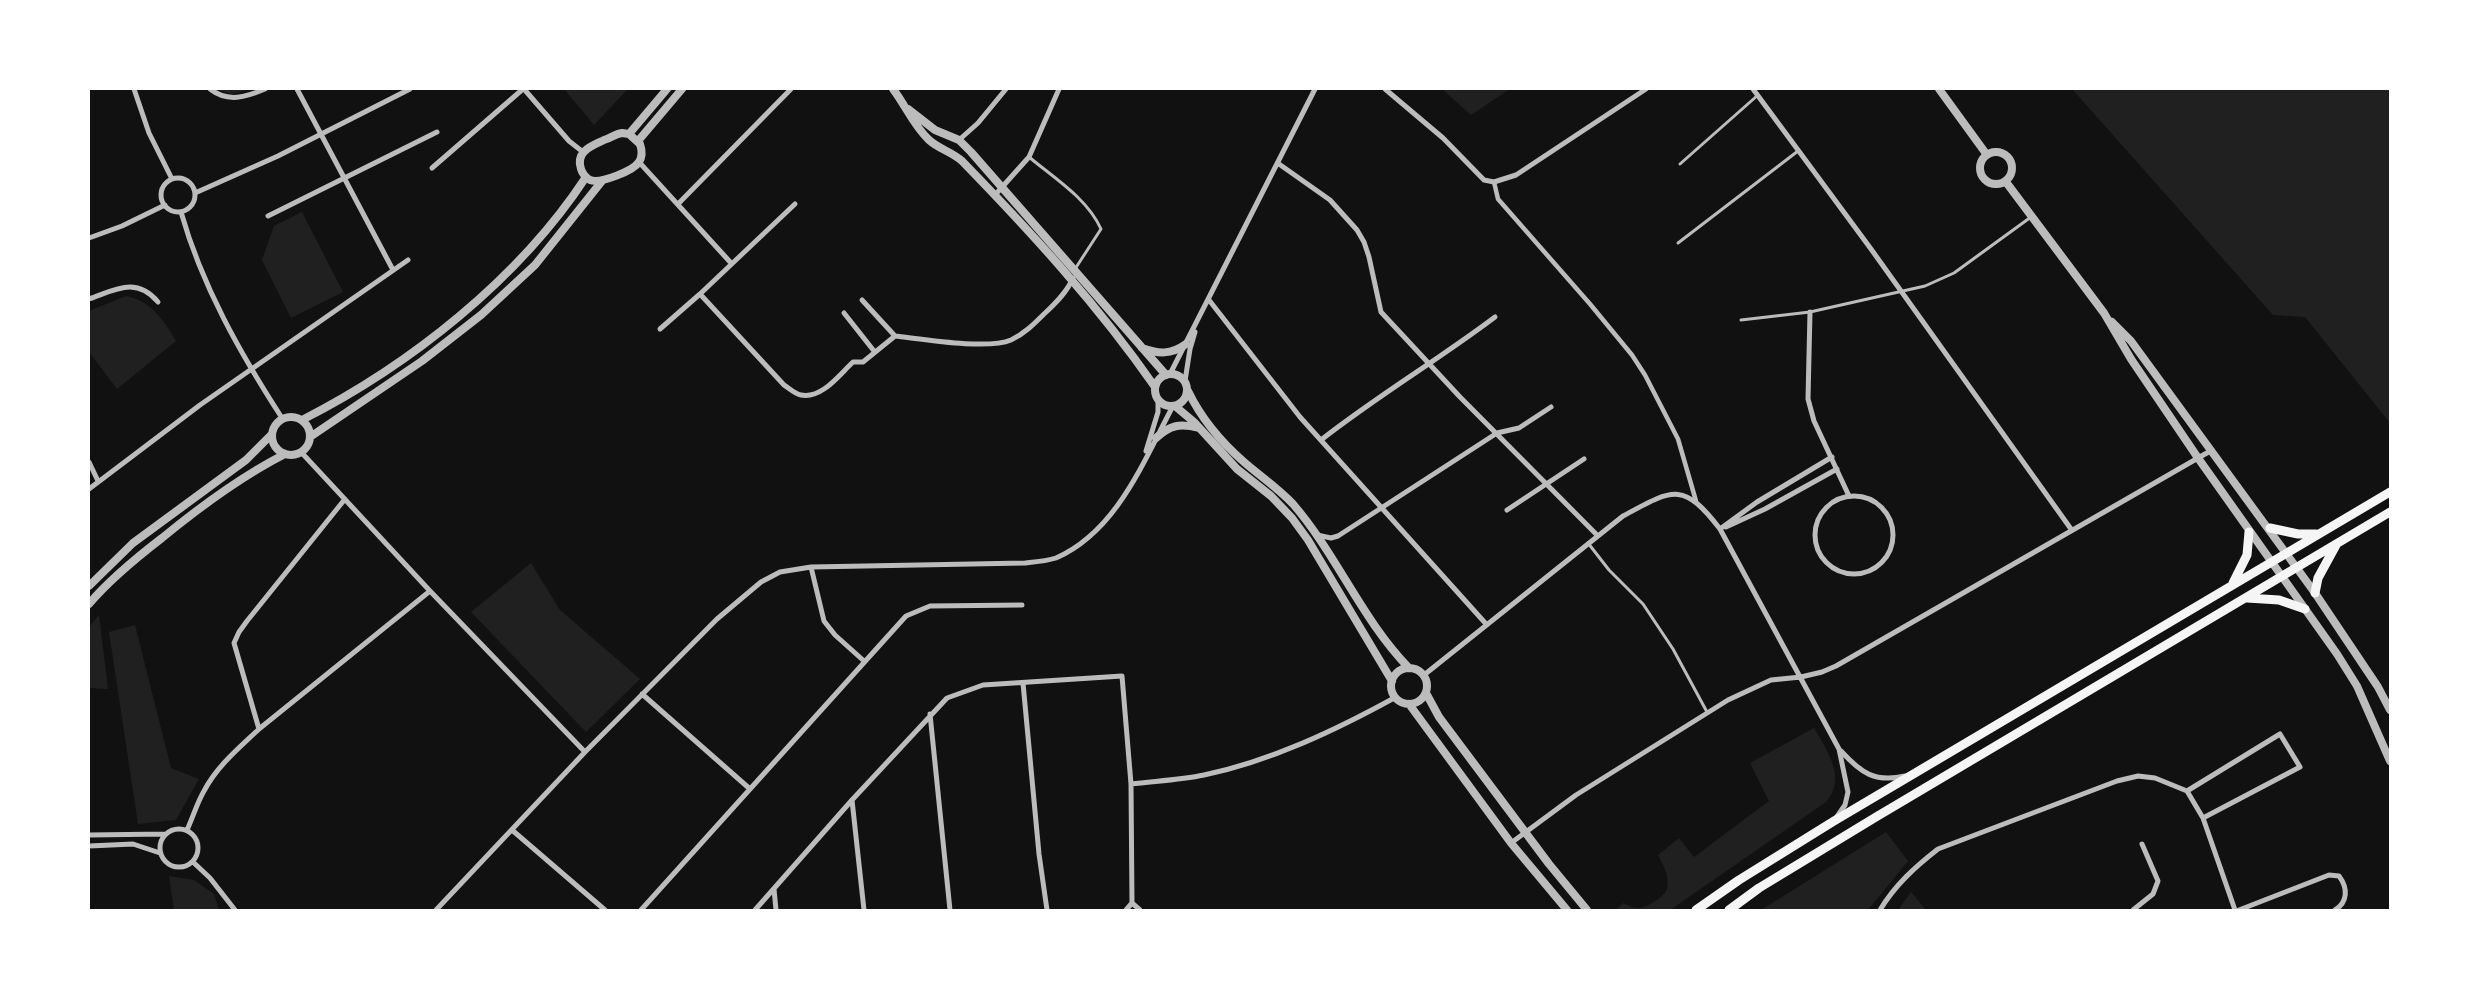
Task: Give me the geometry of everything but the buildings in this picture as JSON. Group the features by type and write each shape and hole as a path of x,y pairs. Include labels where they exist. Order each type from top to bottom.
{"main road":[{"path":"1696,910 1739,880 1834,821 2316,534 2390,492"},
{"path":"1729,910 1759,888 2390,512"},
{"path":"2270,528 2298,534 2316,534"},
{"path":"2232,584 2242,568 2247,554 2249,532"},
{"path":"2315,593 2318,578 2336,544"},
{"path":"2246,598 2279,600 2305,609"}],"street":[{"path":"134,89 149,133 172,179"},
{"path":"210,89 222,97 245,97 265,89"},
{"path":"297,89 393,270"},
{"path":"172,179 162,191 165,205 170,210 181,212 190,207 195,193 278,156 410,89"},
{"path":"432,168 524,89 569,141 583,152"},
{"path":"629,134 668,89"},
{"path":"638,140 682,89"},
{"path":"678,204 791,89"},
{"path":"893,89 916,126 930,140 956,156 995,195 1072,279 1128,347 1156,386 1158,412 1141,466"},
{"path":"959,140 978,123 1006,89"},
{"path":"995,195 1028,156 1059,89"},
{"path":"1156,386 1158,381 1168,374 1203,313 1315,89"},
{"path":"1385,89 1443,138 1484,180 1494,182 1516,175 1646,89"},
{"path":"1753,89 1871,248 2072,529"},
{"path":"1938,89 1987,155"},
{"path":"905,106 935,130 959,140 1003,186 1140,347 1168,374 1178,375 1185,381"},
{"path":"268,216 437,132"},
{"path":"310,437 422,361 481,315 534,265 602,181 630,170 639,162 642,151 638,140 629,134 615,134 591,145 583,152 579,162 581,170 586,177 602,181"},
{"path":"2003,153 2010,160 2012,174 2006,182 1996,185 1983,178 1980,168 1983,158 1987,155 2003,153"},
{"path":"639,162 731,263"},
{"path":"1279,164 1330,200 1357,230 1364,242 1369,257 1380,312 1428,365 1597,535"},
{"path":"302,420 336,403 414,350 481,297 551,226 586,177"},
{"path":"172,179 187,180 195,193"},
{"path":"1494,182 1498,199 1590,304 1632,355 1645,375 1678,439 1696,500 1720,529 1839,749 1852,763 1877,778 1890,779 1915,774"},
{"path":"2006,182 2104,313 2131,359 2198,458 2357,686 2390,761"},
{"path":"660,329 795,204"},
{"path":"89,238 130,222 165,205"},
{"path":"181,212 192,249 231,335 282,418"},
{"path":"89,489 200,405 408,260"},
{"path":"700,294 784,384 800,395 813,394 824,389 853,362 863,362 874,351 895,336 975,343 998,343 1010,340 1025,332 1064,293 1075,270"},
{"path":"89,300 122,287 133,286 145,289 158,302"},
{"path":"862,300 895,336"},
{"path":"1209,300 1300,417 1487,625"},
{"path":"1810,312 1808,399 1814,421 1849,496"},
{"path":"844,313 874,351"},
{"path":"1203,313 1190,349 1185,381 1188,391 1213,430 1243,462 1283,494 1315,534 1381,637 1409,668"},
{"path":"2104,313 2131,341 2270,528 2362,662 2390,710"},
{"path":"1321,440 1393,386 1428,365 1495,317"},
{"path":"1140,347 1158,353 1167,353 1174,352 1186,344"},
{"path":"436,910 585,752 717,619 750,589 780,572 811,567 1025,563 1054,558 1081,544 1106,521 1127,492 1174,406 1184,400 1188,391"},
{"path":"1158,400 1165,405 1174,406 1199,428 1223,455 1271,496 1292,518 1308,540 1392,681 1396,697 1409,704 1512,843 1567,910"},
{"path":"1315,534 1331,538 1338,536 1497,433 1519,428 1551,407"},
{"path":"292,416 302,420 310,430 310,437 306,448 301,452 290,455 284,454 275,446 272,434 273,428 282,418 292,416"},
{"path":"1156,438 1168,427 1176,425 1183,424 1199,428"},
{"path":"89,586 133,544 246,460 272,434"},
{"path":"1512,843 1576,795 1706,712 1753,687 1771,680 1801,677 1822,672 1844,661 2212,450"},
{"path":"301,452 430,591 585,752"},
{"path":"89,604 114,577 195,511 239,480 284,454"},
{"path":"1720,529 1757,502 1832,457"},
{"path":"1507,510 1584,458"},
{"path":"89,462 98,481"},
{"path":"1720,529 1765,508 1837,468"},
{"path":"1424,675 1587,542 1623,516 1655,499 1680,493 1696,500"},
{"path":"1849,496 1862,497 1873,501 1883,509 1890,519 1893,531 1892,543 1884,560 1869,571 1857,574 1845,573 1832,568 1823,559 1816,547 1815,533 1818,520 1836,500 1849,496"},
{"path":"258,729 234,644 239,632 247,621 345,499"},
{"path":"811,567 824,621 835,635 864,661"},
{"path":"187,830 204,790 217,770 258,729 430,591"},
{"path":"641,910 906,616 930,606 1022,605"},
{"path":"1392,681 1398,672 1409,668 1415,669 1424,675 1427,684 1426,693 1439,717 1587,910"},
{"path":"755,910 852,800 930,714 947,698 983,685 1122,676 1131,784 1132,903 1126,910"},
{"path":"1023,683 1046,910"},
{"path":"1409,704 1419,701 1426,693"},
{"path":"642,694 750,789"},
{"path":"1131,784 1203,775 1247,764 1358,718 1396,697"},
{"path":"930,714 950,910"},
{"path":"2187,791 2280,734 2300,767 2202,818"},
{"path":"1834,821 1844,805 1848,792 1839,749"},
{"path":"1880,910 1890,893 1916,866 1938,849 2117,781 2138,776 2155,778 2187,791 2202,818 2235,910"},
{"path":"852,800 864,910"},
{"path":"89,836 166,834 176,829 187,830 196,839 198,844 198,851 193,862 182,867 171,866 162,858 160,842 166,834"},
{"path":"512,830 605,910"},
{"path":"89,846 133,844 160,852"},
{"path":"2133,910 2153,894 2158,880 2142,844"},
{"path":"193,862 216,885 235,910"},
{"path":"2239,910 2329,875 2339,876 2344,882 2346,891 2341,906 2335,910"},
{"path":"774,889 776,910"},
{"path":"1132,903 1140,910"}],"lane":[{"path":"1680,164 1758,95"},
{"path":"1678,243 1798,151"},
{"path":"1028,156 1081,200 1094,215 1100,229 1075,270"},
{"path":"1741,320 1810,312 1925,286 1954,273 2032,217"},
{"path":"1587,542 1609,570 1643,604 1673,649 1706,712"}],"shaded area":[{"path":"214,89 251,89 232,94"},
{"path":"564,89 628,89 594,125"},
{"path":"1442,89 1510,89 1471,115"},
{"path":"2072,89 2390,89 2390,423 2305,317 2273,315"},
{"path":"302,212 343,292 291,318 262,260 274,226"},
{"path":"126,296 143,302 156,312 176,341 117,389 89,352 89,311"},
{"path":"531,563 560,610 640,679 586,732 471,612"},
{"path":"99,615 108,689 89,688 89,627"},
{"path":"135,625 171,768 199,779 176,820 138,824 109,632"},
{"path":"1814,728 1829,755 1835,774 1835,784 1826,802 1670,910 1616,910 1623,903 1634,908 1642,908 1659,899 1667,889 1668,880 1658,855 1679,838 1694,857 1769,801 1750,763"},
{"path":"1886,832 1908,861 1868,910 1761,910"},
{"path":"169,876 194,880 214,894 219,910 174,910"},
{"path":"1911,892 1926,910 1898,910"}]}
